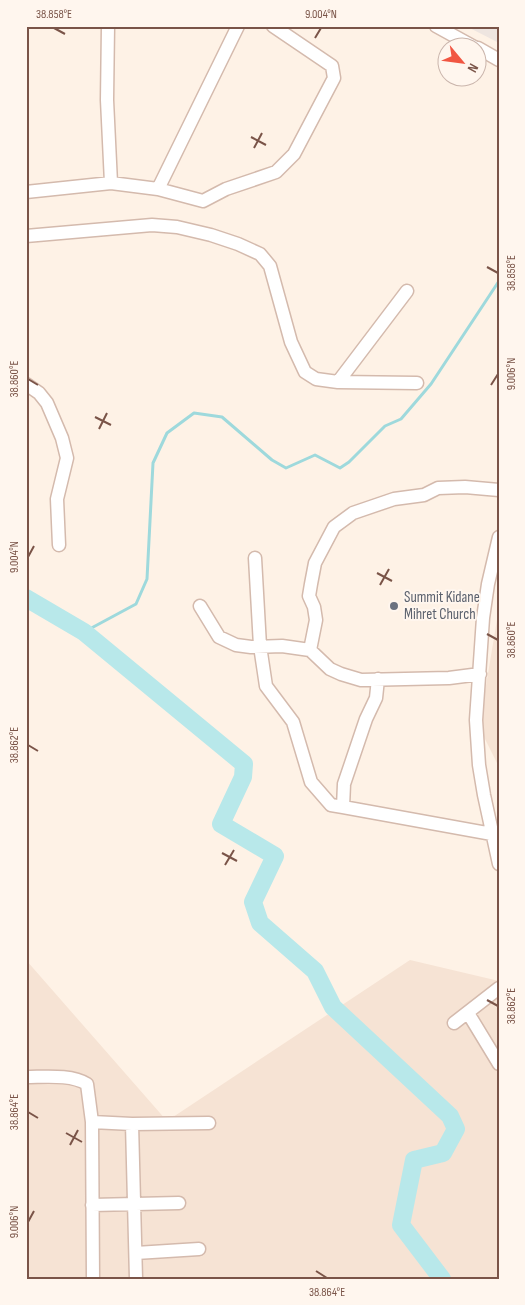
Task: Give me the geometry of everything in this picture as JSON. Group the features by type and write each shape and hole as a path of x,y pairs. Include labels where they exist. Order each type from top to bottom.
{"street":[{"path":"108,26 107,100 111,183"},
{"path":"158,190 238,26"},
{"path":"26,192 111,183 158,190 203,202 226,189 276,172 294,154 334,78 332,66 273,26"},
{"path":"436,26 458,38"},
{"path":"488,54 499,60"},
{"path":"26,236 120,227 160,226 177,227 238,244 260,254 270,266 291,342 305,372 316,379 338,382 417,383"},
{"path":"338,382 407,291"},
{"path":"26,384 38,392 47,404 62,438 67,458 57,499 59,545"},
{"path":"310,650 316,620 314,607 309,596 315,563 334,527 353,513 394,499 424,495 438,488 465,487 499,490"},
{"path":"499,537 485,609 476,720 478,756 484,795 499,864"},
{"path":"256,558 260,646 266,686 293,722 311,782 331,805 492,834"},
{"path":"200,606 219,637 236,644 251,647 282,646 310,650 330,669 362,680 449,678 480,674"},
{"path":"343,807 344,784 366,719 376,698 378,679"},
{"path":"454,1023 499,988"},
{"path":"468,1013 499,1064"},
{"path":"26,1077 72,1078 87,1084 92,1122 93,1279"},
{"path":"92,1122 132,1124 210,1123"},
{"path":"132,1124 136,1279"},
{"path":"92,1205 178,1203"},
{"path":"136,1253 199,1248"}],"shaded area":[{"path":"466,26 499,26 499,43"},
{"path":"499,608 499,767 479,727"},
{"path":"26,960 167,1121 410,960 499,981 499,1279 26,1279"}],"waterway":[{"path":"84,632 136,604 147,579 153,463 167,433 194,413 222,417 272,460 286,468 315,455 340,468 349,462 385,426 401,419 431,384 499,281"},
{"path":"26,598 84,632 244,764 243,777 221,824 275,856 253,902 260,923 315,971 333,1007 450,1116 456,1129 443,1153 414,1160 401,1225 442,1279"}],"place":[{"name":"Summit Kidane Mihret Church","path":"394,606"}]}
